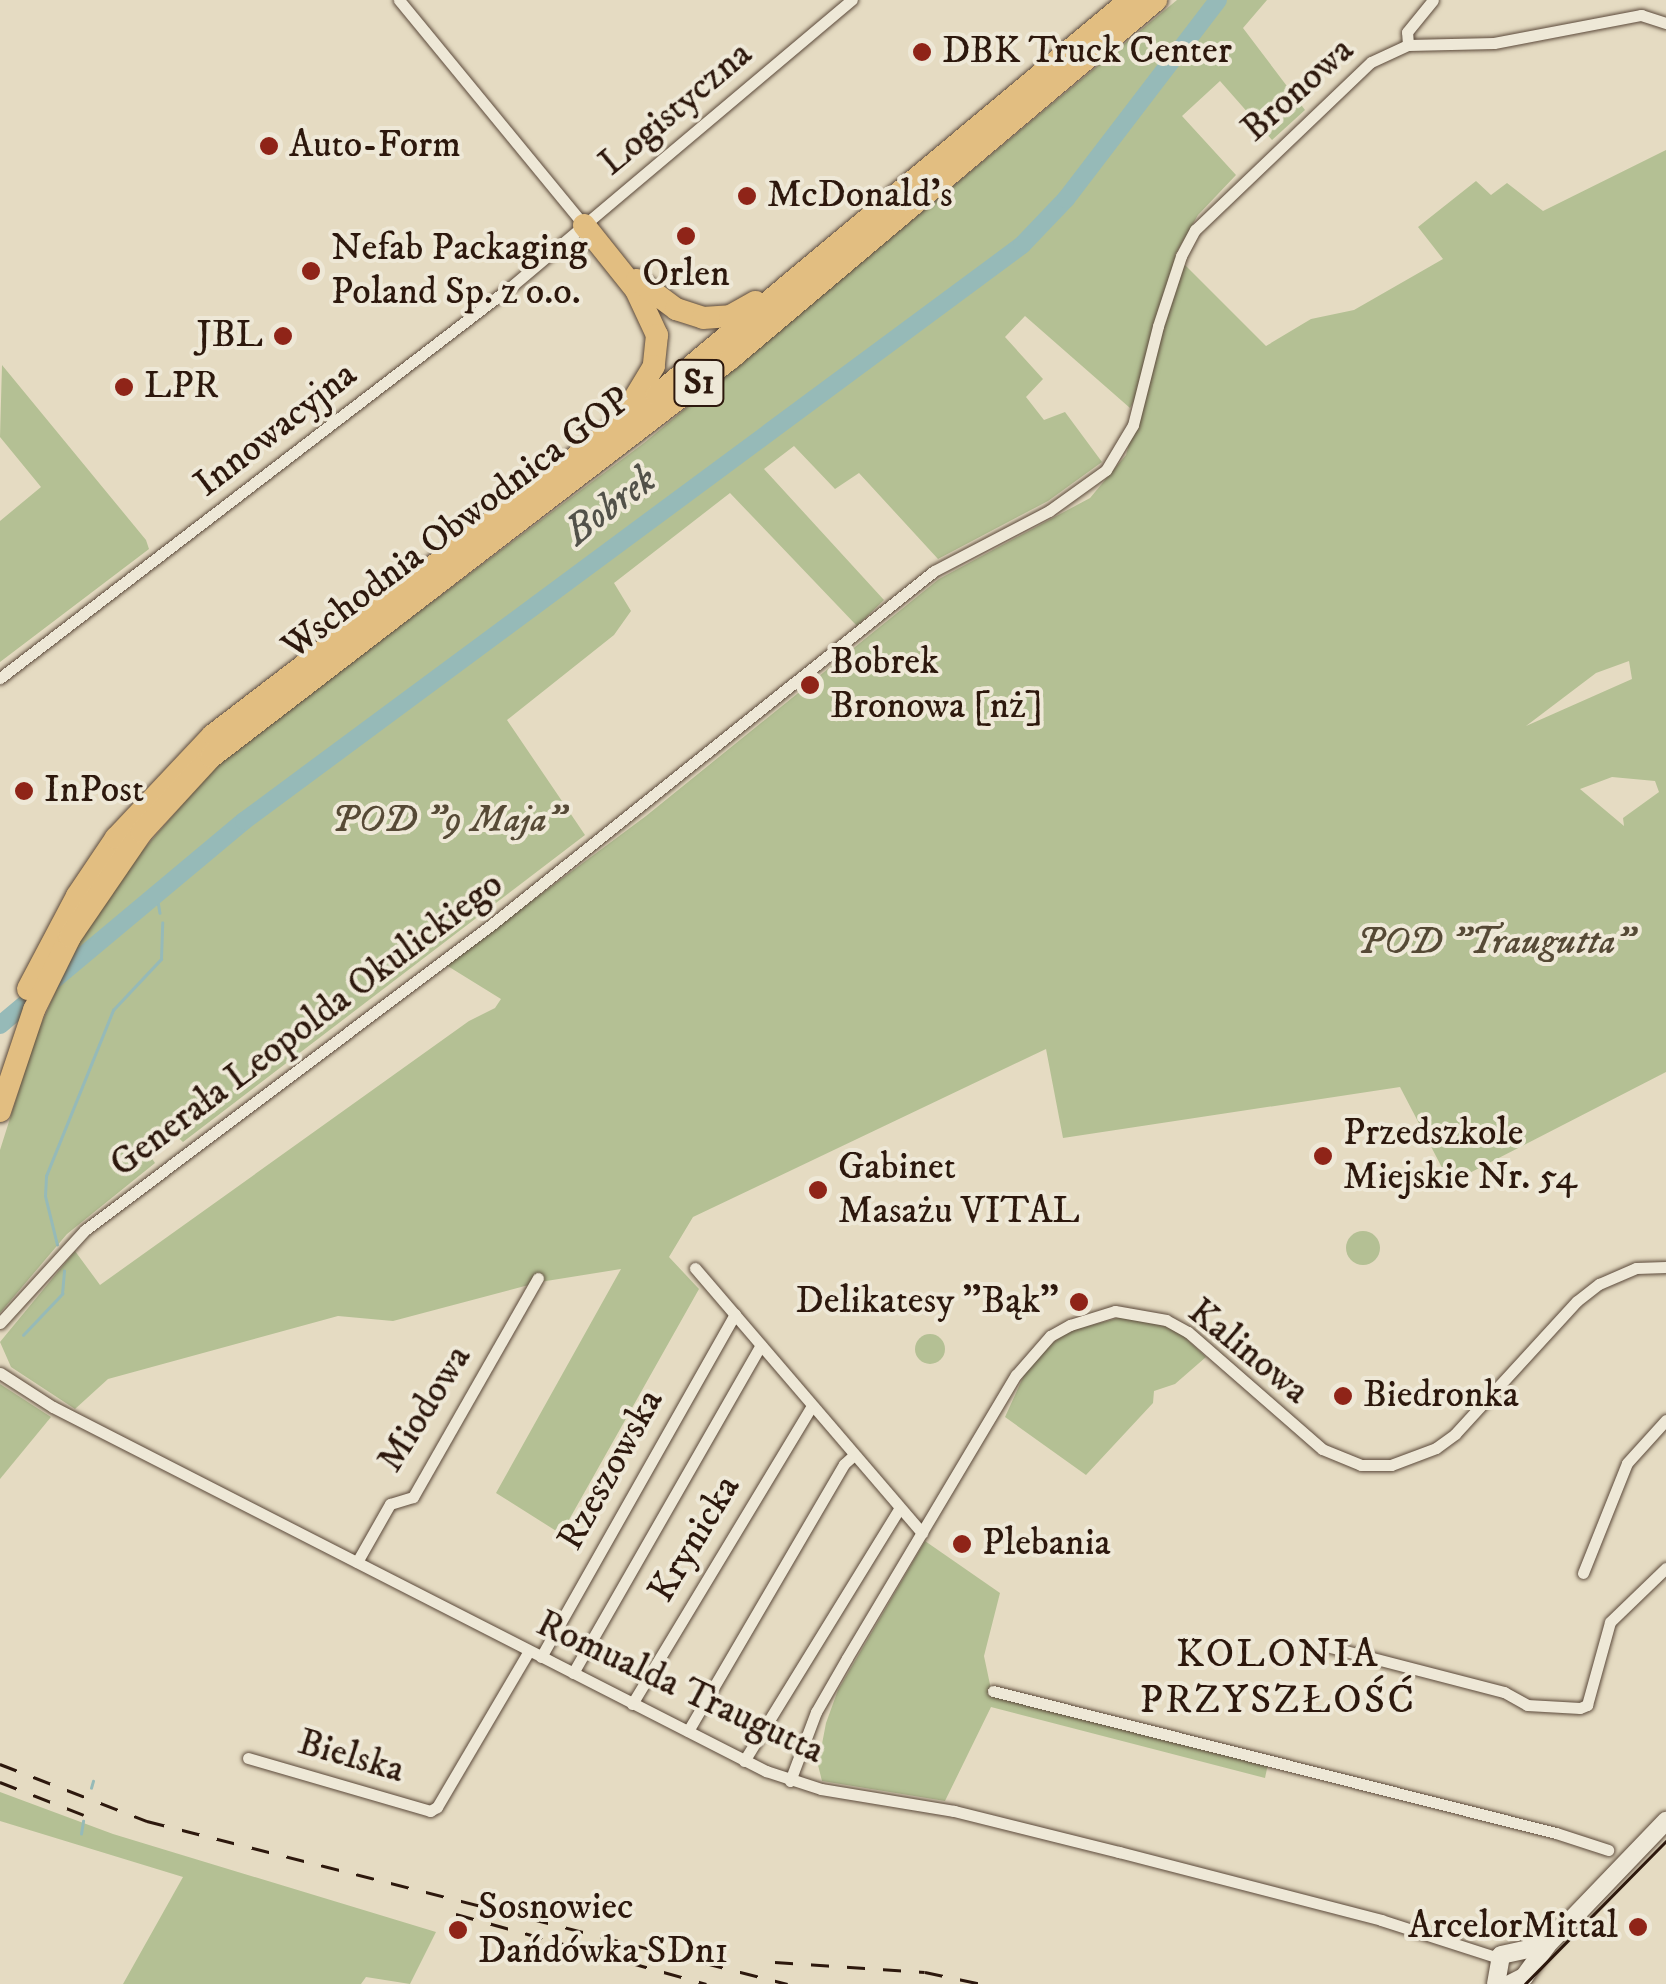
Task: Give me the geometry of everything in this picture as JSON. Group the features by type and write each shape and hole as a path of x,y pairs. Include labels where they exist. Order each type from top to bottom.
{"highway":[{"name":"Wschodnia Obwodnica GOP","path":"0,1058 116,838 213,734 575,459 810,270 1130,0"},
{"name":"Wschodnia Obwodnica GOP","path":"0,1111 59,940 142,832 225,745 715,370 1156,0"},
{"path":"575,459 640,395 654,366 657,335 619,265 584,224"},
{"path":"619,265 662,301 703,318 730,316 810,270"}],"main road":[{"path":"1525,1960 1547,1945 1666,1821"},
{"path":"1509,1951 1525,1960 1524,1977 1503,1976 1509,1951"}],"street":[{"path":"399,0 584,224"},
{"name":"Logistyczna","path":"584,224 852,0"},
{"path":"1408,44 1407,32 1432,0"},
{"name":"Bronowa","path":"1133,425 1158,326 1181,256 1195,230 1372,62 1408,44 1494,43 1641,16 1666,23"},
{"name":"Innowacyjna","path":"0,678 472,318 584,224"},
{"name":"Generała Leopolda Okulickiego","path":"0,1324 99,1220 490,925 934,571 1080,491 1106,470 1133,425"},
{"name":"Kalinowa","path":"790,1780 816,1712 1032,1353 1050,1336 1092,1316 1116,1311 1166,1320 1188,1332 1322,1449 1361,1465 1391,1465 1436,1448 1456,1434 1577,1301 1599,1284 1636,1268 1666,1267"},
{"path":"695,1268 898,1510 922,1533"},
{"name":"Miodowa","path":"357,1562 390,1504 413,1497 538,1278"},
{"name":"Rzeszowska","path":"535,1654 735,1314"},
{"path":"572,1673 761,1346"},
{"name":"Romualda Traugutta","path":"0,1373 37,1398 744,1761 790,1780 954,1811 1381,1920 1503,1976"},
{"name":"Krynicka","path":"632,1704 812,1406"},
{"path":"1583,1574 1627,1463 1666,1420"},
{"path":"688,1732 844,1464 853,1456"},
{"path":"744,1761 898,1510"},
{"path":"1330,1647 1504,1692 1527,1705 1580,1708 1587,1704 1610,1622 1666,1568"},
{"name":"Bielska","path":"248,1758 430,1811 437,1807 535,1654"},
{"path":"993,1691 1538,1828 1608,1850"}],"green space":[{"path":"1177,0 1267,0 1243,28 1305,110 1272,140 1220,81 1182,116 1236,175 1198,215 1175,255 1266,346 1311,319 1354,310 1443,259 1418,227 1476,181 1491,195 1507,183 1543,211 1666,150 1666,1072 1450,1183 1400,1087 1063,1138 1046,1049 693,1217 669,1257 699,1289 561,1534 496,1493 621,1269 540,1282 393,1321 338,1316 108,1379 75,1409 11,1367 0,1342 75,1251 100,1285 469,1021 495,1008 501,999 446,965 646,816 939,579 1090,498 1126,455 1147,377 1130,408 1025,316 1005,337 1043,379 1026,397 1044,420 1065,412 1102,462 1048,501 938,559 859,473 835,489 794,446 764,469 884,600 857,626 730,493 614,583 631,611 614,635 507,720 585,835 183,1142 167,1127 145,1148 155,1163 67,1234 0,1313 0,1150 36,1036 77,943 117,880 220,761 644,443","holes":["1629,661 1632,679 1526,726 1596,673","1612,777 1655,781 1659,792 1623,818 1624,826 1580,789"]},
{"path":"2,365 146,540 149,549 0,662 0,521 41,487 0,437"},
{"path":"1363,1231 1375,1236 1380,1248 1375,1260 1363,1265 1351,1260 1346,1248 1351,1236"},
{"path":"1130,1315 1178,1331 1206,1357 1175,1384 1154,1391 1153,1403 1086,1475 1005,1417 1025,1373 1041,1352 1069,1331"},
{"path":"930,1334 941,1338 945,1349 941,1360 930,1364 919,1360 915,1349 919,1338"},
{"path":"0,1384 51,1417 0,1479"},
{"path":"925,1541 1000,1593 984,1656 992,1694 1268,1764 1265,1778 991,1707 945,1801 822,1781 818,1765 826,1723 838,1690"},
{"path":"0,1792 113,1834 436,1932 410,1984 366,1977 361,1984 123,1984 183,1877 0,1821"}],"waterway":[{"name":"Bobrek","path":"0,1025 244,821 1022,245 1066,199 1218,0"},
{"path":"157,896 160,913"},
{"path":"57,1245 45,1196 46,1176 113,1010 161,959 162,923"},
{"path":"23,1335 62,1294 64,1271"},
{"path":"91,1788 93,1781"},
{"path":"81,1834 83,1821"}],"tram line":[{"path":"1525,1984 1666,1841"}],"railway":[{"path":"0,1764 147,1821 788,1984"},
{"path":"0,1782 84,1815"},
{"path":"456,1914 706,1984"},
{"path":"775,1962 925,1972 982,1984"}],"place":[{"name":"DBK Truck Center","path":"922,52"},
{"name":"Auto-Form","path":"269,146"},
{"name":"McDonald's","path":"747,196"},
{"name":"Orlen","path":"686,236"},
{"name":"Nefab Packaging Poland Sp. z o.o.","path":"311,271"},
{"name":"JBL","path":"283,336"},
{"name":"LPR","path":"124,387"},
{"name":"Bobrek Bronowa [nż]","path":"810,685"},
{"name":"InPost","path":"24,791"},
{"name":"Przedszkole Miejskie Nr. 54","path":"1323,1156"},
{"name":"Gabinet Masażu VITAL","path":"818,1190"},
{"name":"Delikatesy \"Bąk\"","path":"1079,1302"},
{"name":"Biedronka","path":"1343,1396"},
{"name":"Plebania","path":"962,1544"},
{"name":"ArcelorMittal","path":"1638,1927"},
{"name":"Sosnowiec Dańdówka SDn1","path":"458,1930"}],"district":[{"name":"KOLONIA PRZYSZŁOŚĆ","path":"1278,1678"}],"park label":[{"name":"POD \"9 Maja\"","path":"448,821"},
{"name":"POD \"Traugutta\"","path":"1495,943"}]}
